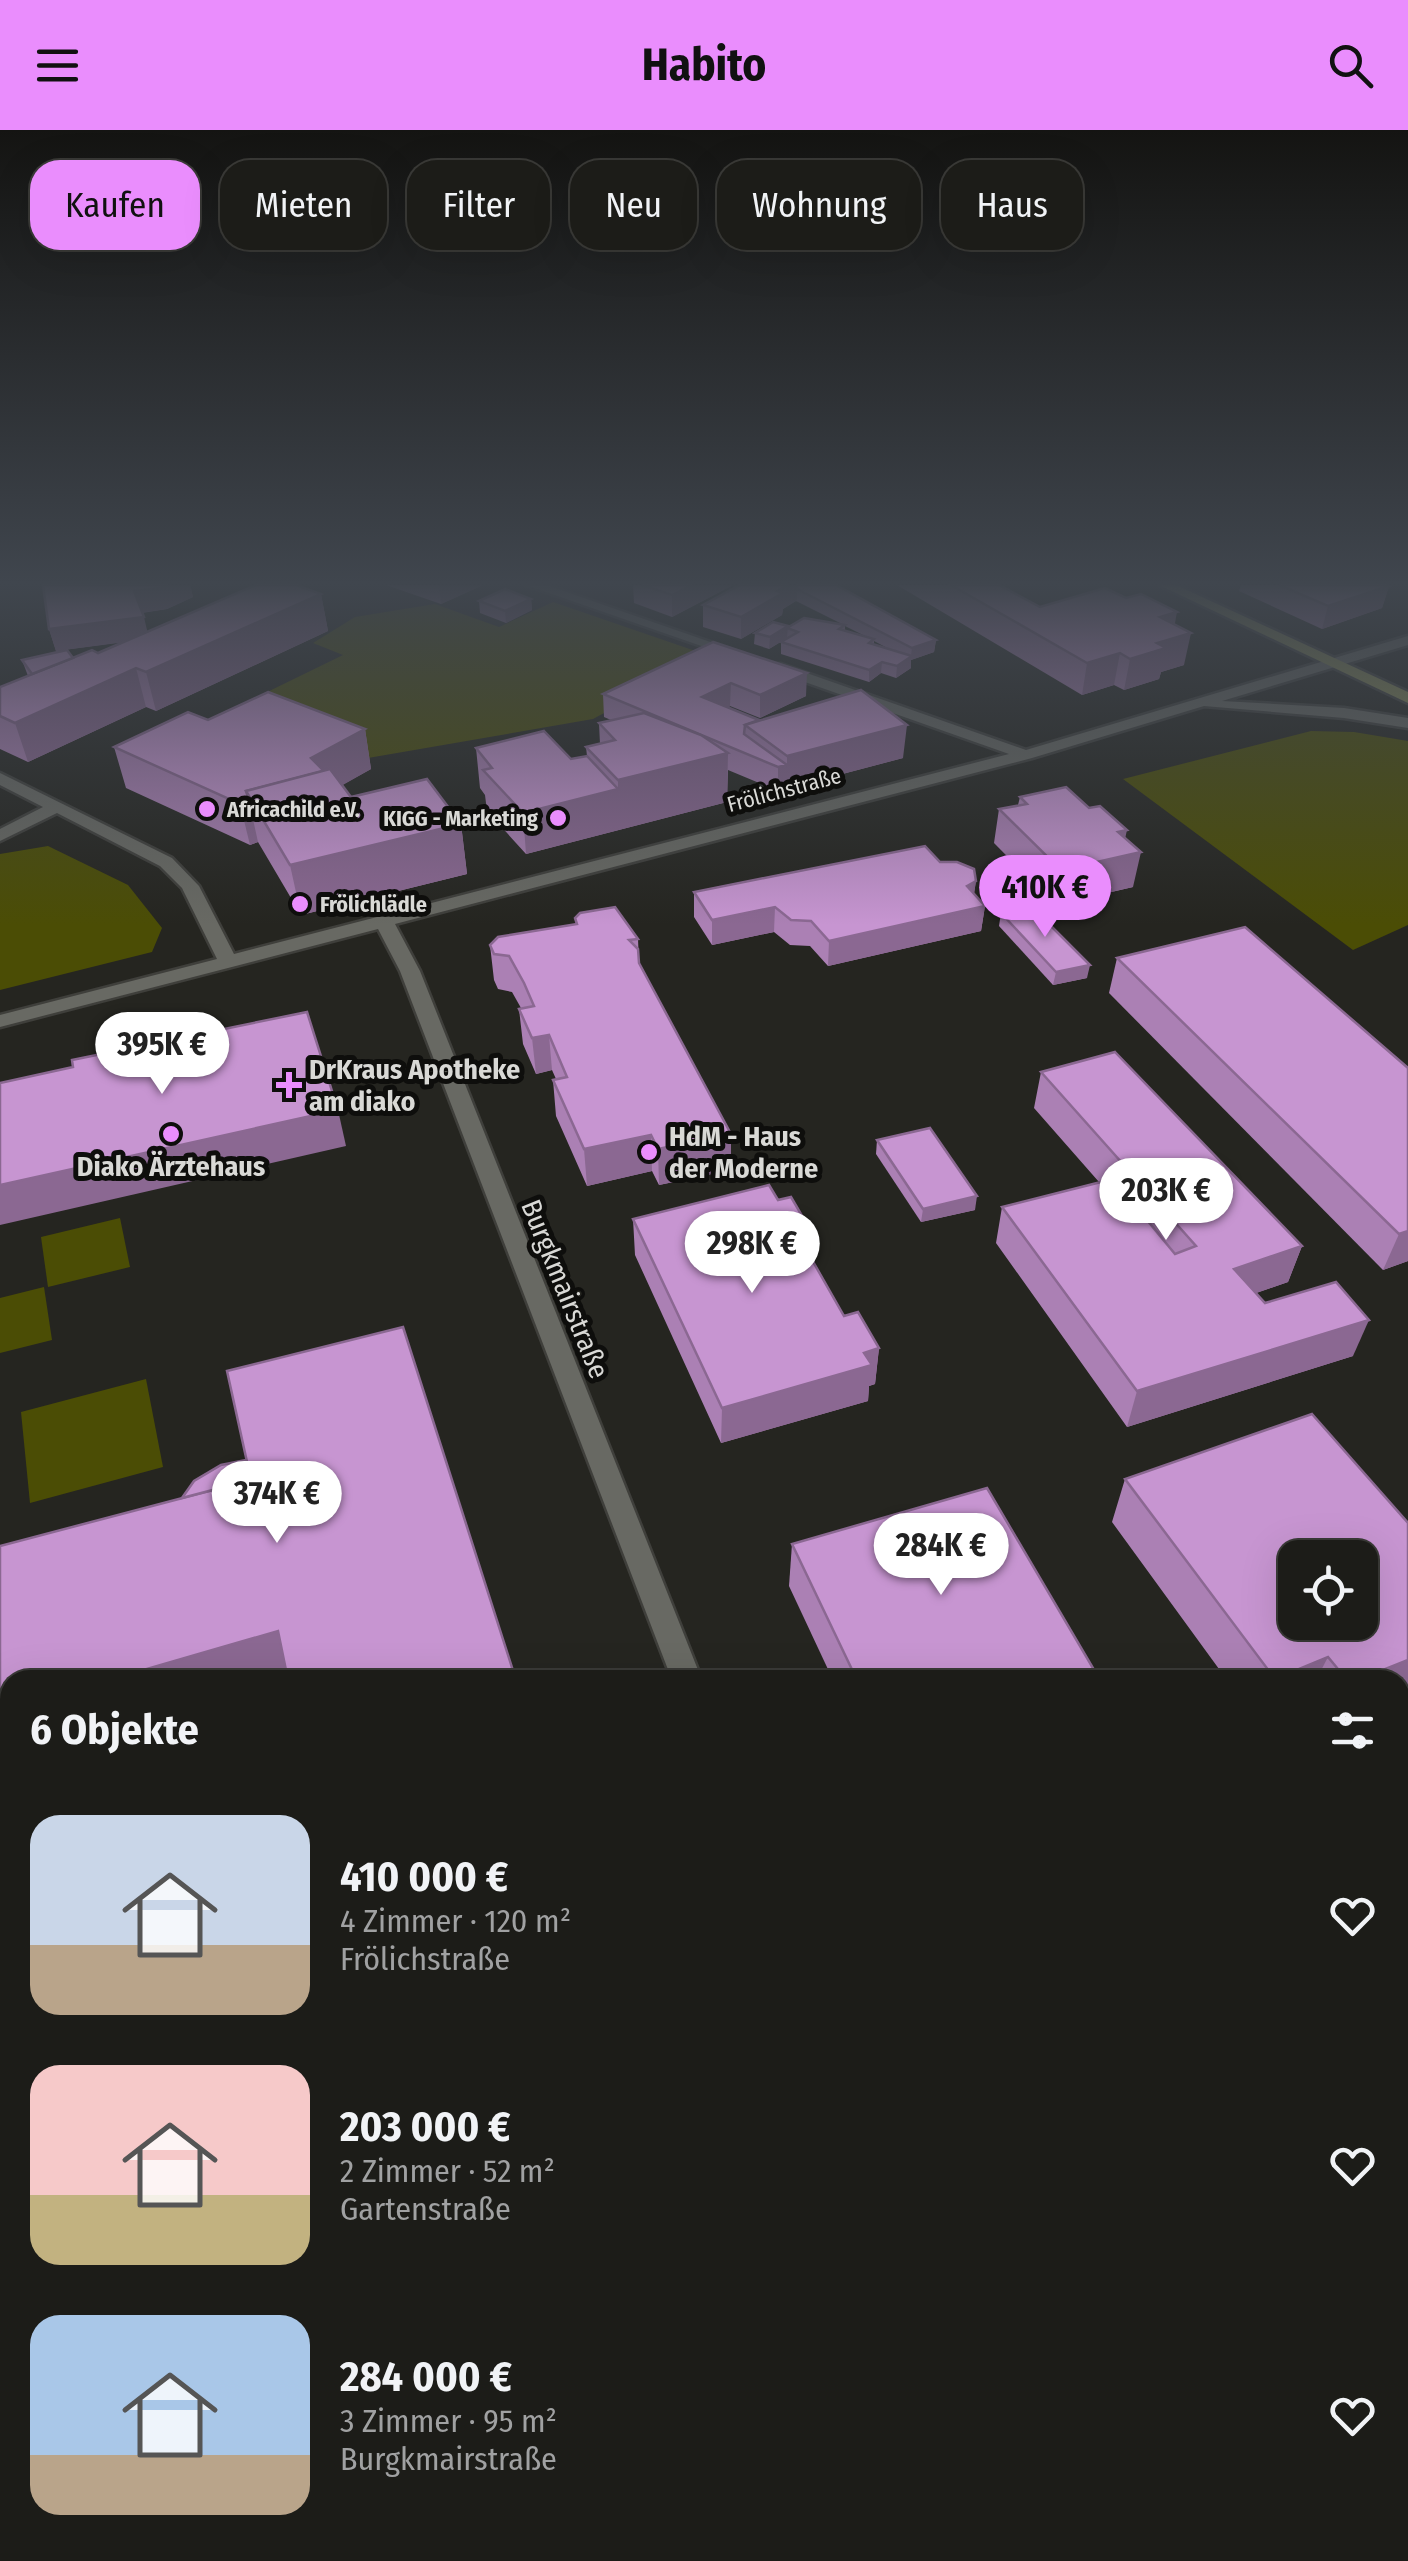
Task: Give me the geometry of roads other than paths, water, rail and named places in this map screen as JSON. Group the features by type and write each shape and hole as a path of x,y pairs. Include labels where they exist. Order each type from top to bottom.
{"street":[{"path":"863,698 1026,755"},
{"name":"Frölichstraße","path":"0,1021 1026,755 1211,698"},
{"path":"1191,704 1344,713 1408,723"},
{"path":"0,778 166,862 190,886 228,960"},
{"path":"0,836 58,806"},
{"name":"Burgkmairstraße","path":"384,921 410,971 683,1670"}],"place":[{"name":"Africachild e.V.","path":"207,809"},
{"name":"KIGG - Marketing","path":"558,818"},
{"name":"Frölichlädle","path":"300,904"},
{"name":"DrKraus Apotheke am diako","path":"289,1085"},
{"name":"Diako Ärztehaus","path":"171,1134"},
{"name":"HdM - Haus der Moderne","path":"649,1152"}]}
